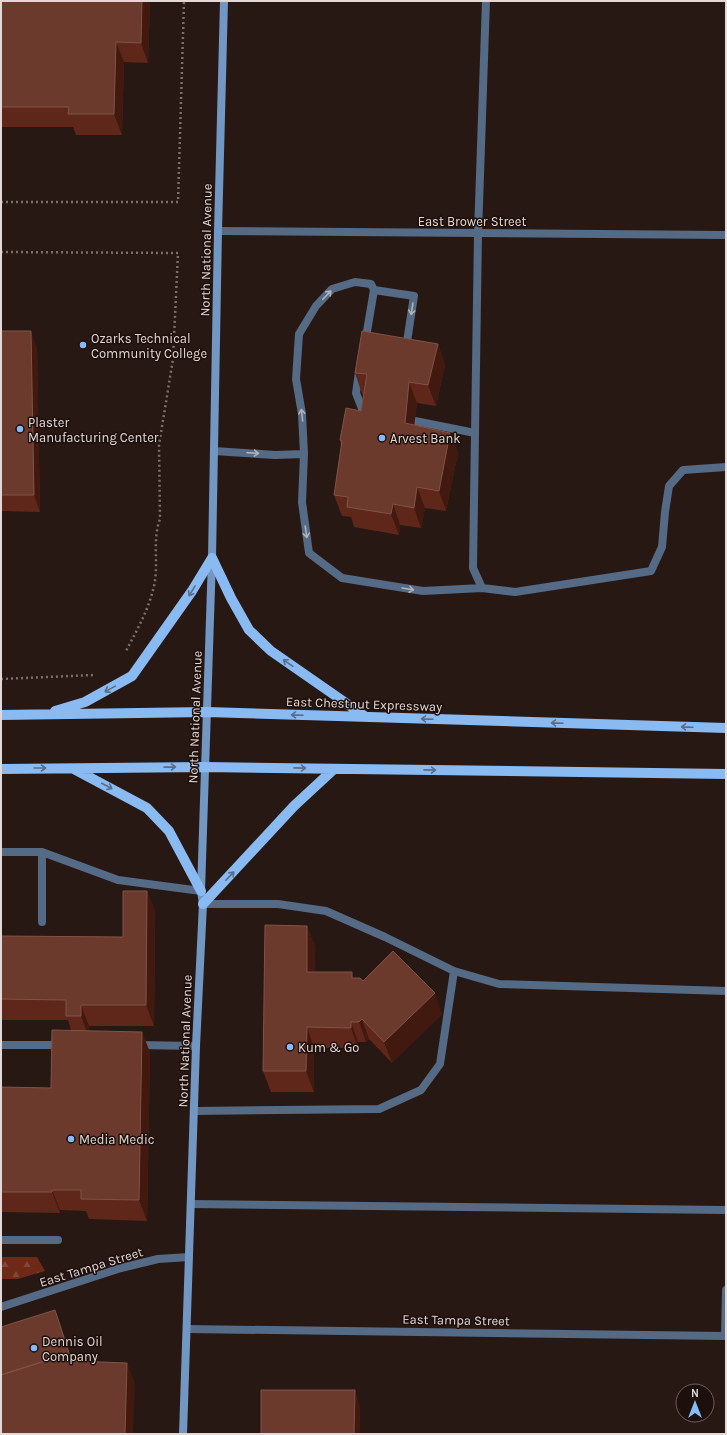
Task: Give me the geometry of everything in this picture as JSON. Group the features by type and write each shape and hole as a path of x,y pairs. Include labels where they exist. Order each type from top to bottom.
{"main road":[{"name":"North National Avenue","path":"183,1434 196,1046 203,904 201,891 212,558 224,1"},
{"path":"43,714 85,702 132,676 192,591 212,558"},
{"path":"212,558 231,598 249,630 271,651 366,717"},
{"name":"East Chestnut Expressway","path":"1,715 207,712 726,728"},
{"path":"1,769 205,767 726,774"},
{"path":"73,768 147,808 169,831 201,891"},
{"path":"203,904 294,806 334,769"}],"street":[{"path":"482,588 473,568 478,233 486,1"},
{"name":"East Brower Street","path":"218,231 726,235"},
{"path":"364,349 374,290 371,284 355,282 332,289 316,306 299,334 296,379 302,414 304,454 302,502 309,553 342,578 423,591 482,588 515,592 650,571 662,548 664,512 669,486 683,470 726,467"},
{"path":"374,290 414,296 404,358"},
{"path":"361,363 356,393 363,411 372,413"},
{"path":"415,421 475,433"},
{"path":"214,451 275,455 304,454"},
{"path":"1,852 42,852 118,880 201,891"},
{"path":"42,852 42,922"},
{"path":"203,904 278,904 326,911 385,937 454,971 499,984 726,991"},
{"path":"194,1111 379,1109 421,1090 440,1064 454,971"},
{"path":"1,1045 64,1045"},
{"path":"127,1045 196,1046"},
{"path":"191,1204 726,1210"},
{"path":"1,1240 58,1240"},
{"name":"East Tampa Street","path":"1,1307 121,1268 158,1259 189,1257"},
{"path":"725,1336 726,1290"},
{"name":"East Tampa Street","path":"186,1329 725,1336"}],"path":[{"path":"1,202 178,202 184,1"},
{"path":"1,252 178,253 174,359 159,445 160,519 156,528 154,585 144,617 126,652"},
{"path":"1,679 97,675"}],"green space":[{"path":"1,1257 37,1257 45,1271 18,1279 1,1279"}],"building":[{"path":"1,1 142,1 141,43 116,42 114,114 68,114 69,107 1,107"},
{"name":"Plaster Manufacturing Center","path":"1,331 31,331 34,495 1,495"},
{"name":"Arvest Bank","path":"362,331 438,344 428,385 409,382 405,423 450,433 439,491 417,487 414,508 393,504 391,514 347,507 348,497 334,495 342,441 340,440 346,408 361,411 367,374 355,373"},
{"path":"123,891 147,891 146,1005 81,1005 81,1016 66,1016 66,1000 1,999 1,936 123,937"},
{"path":"265,925 307,926 307,972 352,972 352,978 360,978 363,981 393,951 435,993 384,1042 362,1019 359,1022 351,1022 351,1028 307,1027 306,1071 263,1071"},
{"path":"52,1030 142,1032 139,1200 81,1199 81,1190 52,1190 52,1192 1,1192 1,1087 51,1088"},
{"name":"Dennis Oil Company","path":"55,1310 70,1356 58,1360 48,1360 1,1375 1,1327"},
{"path":"48,1360 127,1363 125,1434 1,1434 1,1375"},
{"path":"261,1390 355,1390 354,1434 261,1434"}],"place":[{"name":"Ozarks Technical Community College","path":"83,345"},
{"name":"Plaster Manufacturing Center","path":"20,429"},
{"name":"Arvest Bank","path":"382,438"},
{"name":"Kum & Go","path":"290,1047"},
{"name":"Media Medic","path":"71,1139"},
{"name":"Dennis Oil Company","path":"34,1348"}]}
